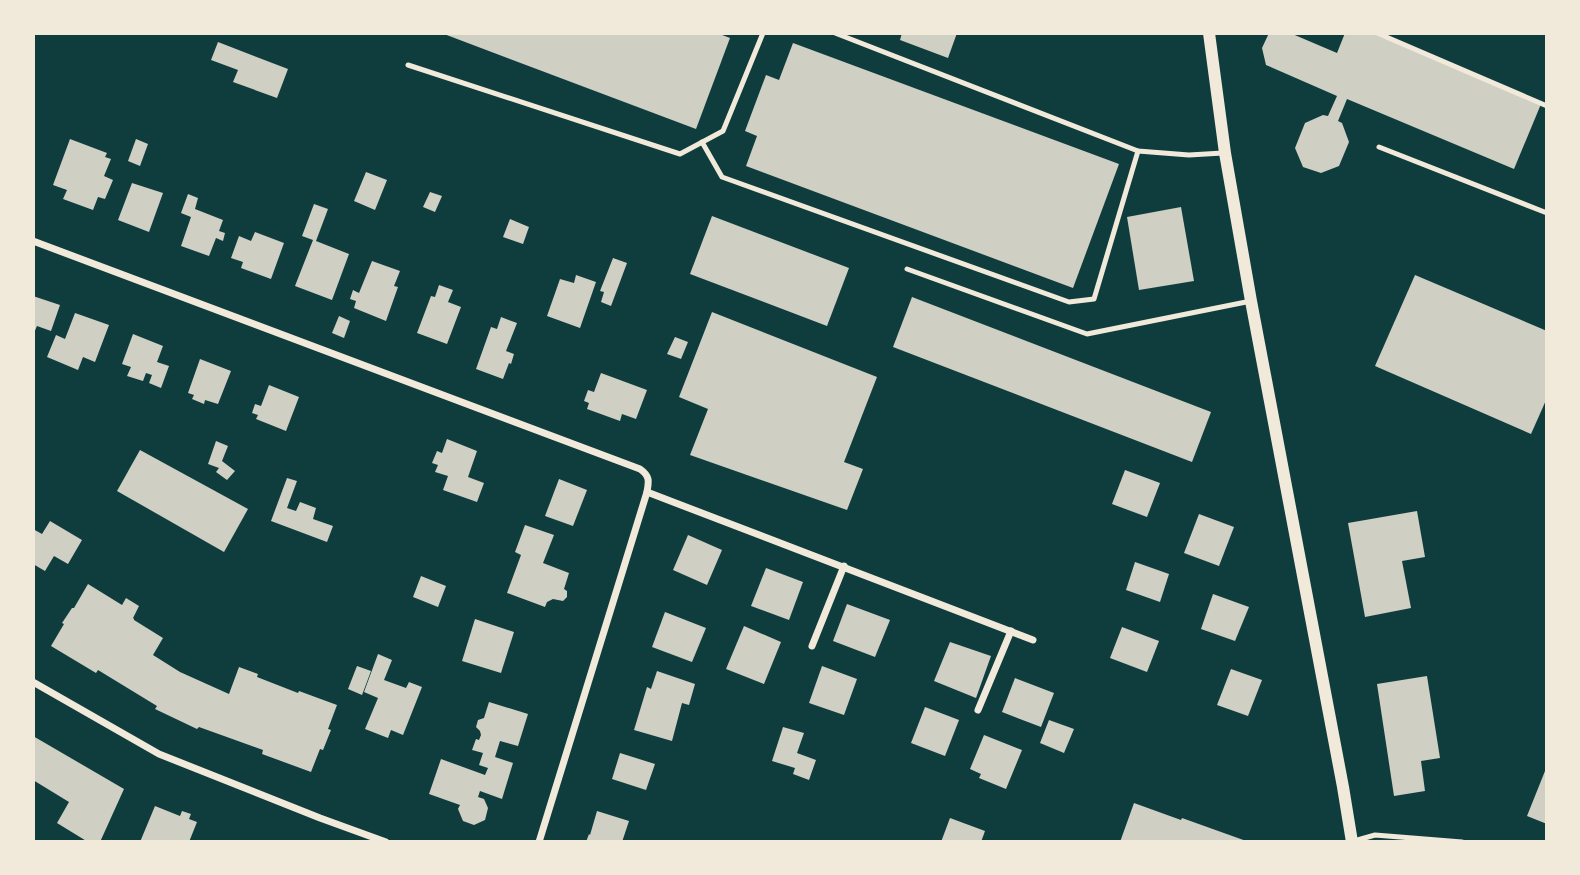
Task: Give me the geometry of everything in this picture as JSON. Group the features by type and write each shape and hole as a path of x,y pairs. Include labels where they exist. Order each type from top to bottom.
{"street":[{"path":"1209,33 1225,153 1251,301 1352,842"},
{"path":"33,241 640,469 647,474 648,492 539,842"},
{"path":"648,492 1033,640"},
{"path":"812,646 844,566"},
{"path":"978,710 1011,631"},
{"path":"33,682 159,754 386,842"}],"lane":[{"path":"408,65 680,154 723,131 763,33"},
{"path":"835,33 1138,151 1189,155 1225,153"},
{"path":"1377,33 1547,106"},
{"path":"702,142 722,177 1069,302 1094,299 1138,151"},
{"path":"1379,147 1547,213"},
{"path":"907,269 1087,334 1251,301"},
{"path":"1352,842 1375,835 1462,842"}],"building":[{"path":"717,33 730,38 696,129 444,34"},
{"path":"902,33 957,33 948,58 900,40"},
{"path":"1269,33 1290,33 1337,53 1345,33 1372,33 1541,104 1514,169 1347,99 1338,121 1342,123 1349,142 1339,166 1321,173 1303,167 1295,148 1305,123 1323,115 1328,116 1337,96 1266,65 1262,48"},
{"path":"218,42 288,69 277,98 233,82 238,70 211,60"},
{"path":"793,43 1119,164 1073,288 746,166 757,136 745,131 766,75 779,80"},
{"path":"70,139 107,153 105,157 111,159 104,176 113,180 105,199 98,197 93,210 63,199 67,190 53,185"},
{"path":"136,139 148,144 140,166 128,161"},
{"path":"366,172 387,180 375,210 354,201"},
{"path":"132,183 163,193 149,232 118,220"},
{"path":"430,192 442,196 435,212 423,207"},
{"path":"188,194 198,198 195,209 223,220 219,231 225,233 223,241 216,238 209,256 181,246 191,217 181,213"},
{"path":"314,204 328,209 316,241 349,254 332,300 295,286 313,240 302,236"},
{"path":"1181,207 1194,281 1139,290 1127,217"},
{"path":"712,216 849,268 827,326 690,274"},
{"path":"510,219 529,227 523,244 503,237"},
{"path":"255,232 284,243 271,279 241,268 243,262 231,258 239,236 251,241"},
{"path":"613,258 627,263 611,306 601,302 604,292 600,291"},
{"path":"372,261 400,271 394,286 398,287 386,321 354,308 356,301 350,299 353,290 359,293"},
{"path":"576,275 596,282 580,328 547,316 560,279 574,283"},
{"path":"1415,275 1547,331 1547,398 1531,434 1375,366"},
{"path":"439,285 453,290 448,302 461,307 447,344 417,333 431,296 435,297"},
{"path":"33,296 60,305 51,331 37,326 33,335"},
{"path":"912,297 1211,412 1192,462 893,347"},
{"path":"712,312 877,377 844,462 863,469 847,510 690,455 708,409 679,397"},
{"path":"75,313 109,325 95,362 83,357 78,370 47,357 56,335 65,339"},
{"path":"339,316 350,321 344,338 332,333"},
{"path":"501,317 517,323 506,351 514,354 503,379 476,369 491,327 497,329"},
{"path":"133,334 163,346 157,362 169,366 161,388 149,383 152,375 146,373 143,381 127,376 131,367 122,364"},
{"path":"675,337 688,342 681,359 667,354"},
{"path":"200,359 231,371 218,404 205,400 204,404 192,399 194,395 188,393"},
{"path":"601,373 647,390 636,419 622,414 620,421 587,409 589,403 584,401 588,390 594,392"},
{"path":"269,385 299,397 286,431 256,419 258,415 252,413 255,404 261,406"},
{"path":"447,439 477,451 468,477 484,483 477,502 443,490 448,476 435,472 438,465 432,463 437,451 442,453"},
{"path":"216,441 228,446 222,461 235,471 227,480 216,472 219,468 208,464"},
{"path":"140,450 248,509 224,552 117,491"},
{"path":"1125,470 1160,483 1147,517 1112,504"},
{"path":"287,478 297,481 287,508 296,511 300,502 316,508 313,519 333,526 327,542 271,521"},
{"path":"559,479 587,490 573,526 545,516"},
{"path":"1417,511 1425,557 1402,561 1411,608 1365,617 1348,523"},
{"path":"1199,514 1234,527 1219,566 1184,553"},
{"path":"50,521 82,540 68,564 54,556 45,571 33,564 33,529 42,534"},
{"path":"525,525 554,535 543,563 569,573 564,589 567,591 567,597 563,601 553,599 547,602 545,607 507,593 521,555 515,552"},
{"path":"688,535 722,550 707,585 673,570"},
{"path":"1135,562 1169,574 1160,602 1126,590"},
{"path":"766,568 803,582 789,620 751,606"},
{"path":"421,576 446,586 438,607 413,597"},
{"path":"88,584 122,605 126,598 139,606 134,620 163,638 153,655 180,672 229,694 239,667 298,693 299,691 337,705 328,729 331,730 311,772 262,754 263,750 199,727 197,729 155,709 157,706 98,670 96,673 51,646 64,624 62,623"},
{"path":"1213,594 1249,607 1235,641 1201,629"},
{"path":"847,604 890,620 875,657 833,641"},
{"path":"665,612 706,628 692,662 652,647"},
{"path":"475,619 514,632 501,673 462,661"},
{"path":"744,626 781,642 764,684 726,669"},
{"path":"1122,627 1159,641 1147,672 1110,658"},
{"path":"950,642 991,656 976,698 934,681"},
{"path":"378,654 392,660 384,680 406,688 409,682 422,687 403,735 391,730 388,738 365,729 378,698 364,692"},
{"path":"357,666 371,671 362,695 348,689"},
{"path":"822,666 857,679 844,715 809,703"},
{"path":"1231,669 1262,680 1248,716 1217,705"},
{"path":"657,671 695,684 689,705 682,703 672,741 634,730 647,687 651,689"},
{"path":"1427,676 1440,758 1421,761 1425,791 1394,796 1377,684"},
{"path":"1015,678 1054,693 1041,727 1002,712"},
{"path":"489,702 528,714 518,746 500,741 495,757 513,763 502,799 480,791 478,797 484,799 488,808 485,820 474,825 463,821 458,809 460,805 429,794 441,759 485,775 488,768 479,765 483,753 472,750 476,739 479,740 481,735 476,727 478,720 484,718"},
{"path":"925,707 959,720 945,756 911,743"},
{"path":"1049,720 1074,729 1064,753 1040,743"},
{"path":"783,727 804,733 797,753 816,760 809,780 793,774 795,768 772,761"},
{"path":"984,735 1022,750 1006,789 979,778 981,774 970,769"},
{"path":"33,736 124,789 100,842 88,842 57,823 69,802 33,780"},
{"path":"620,753 655,764 646,790 612,779"},
{"path":"1547,766 1547,824 1527,816"},
{"path":"1134,803 1181,820 1182,818 1249,842 1120,842"},
{"path":"155,806 180,816 182,811 191,814 189,819 197,822 189,842 140,842"},
{"path":"597,811 629,821 622,842 586,842"},
{"path":"950,818 985,831 981,842 941,842"}]}
